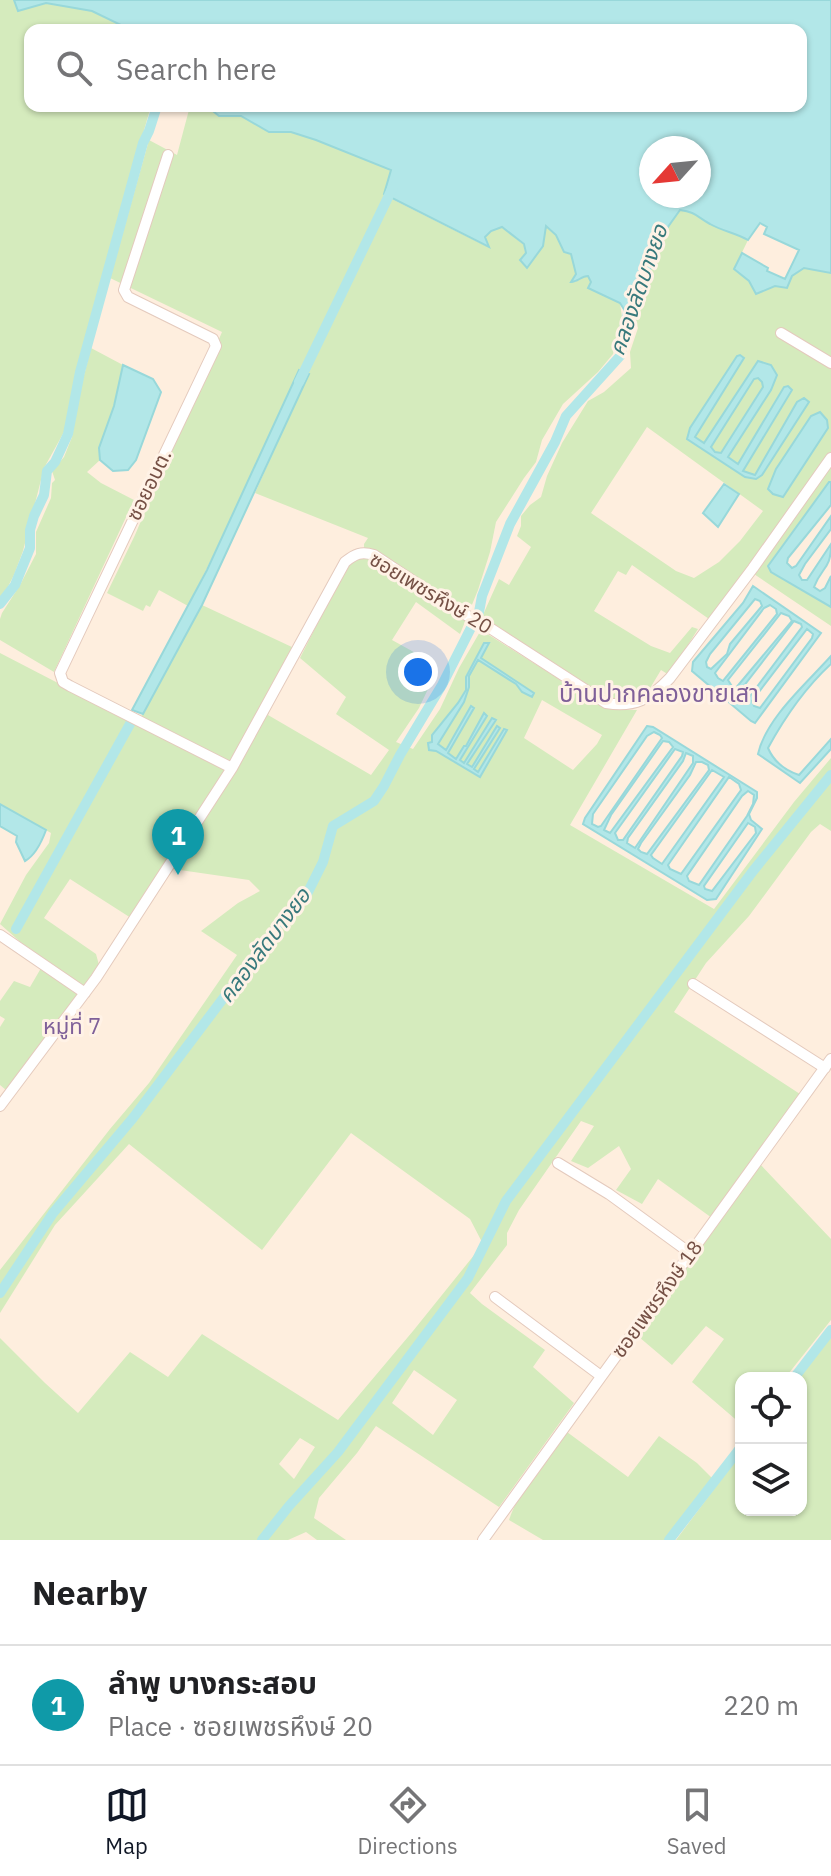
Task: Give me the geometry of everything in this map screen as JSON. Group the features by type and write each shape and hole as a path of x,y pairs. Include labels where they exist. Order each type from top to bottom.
{"street":[{"name":"ซอยอบต.","path":"168,155 124,286 125,293 213,339 216,346 60,673 63,682 70,686 232,768"},
{"path":"781,333 831,363"},
{"name":"ซอยเพชรหึงษ์ 20","path":"2,1099 85,993 232,768 345,562 356,554 365,552 374,555 606,703 620,706 640,702 656,693 670,678 831,458"},
{"path":"0,935 85,993"},
{"path":"693,984 828,1064"},
{"name":"ซอยเพชรหึงษ์ 18","path":"483,1540 828,1064"},
{"path":"558,1163 609,1194 690,1253"},
{"path":"495,1297 601,1376"}],"green space":[{"path":"0,0 14,0 18,11 46,3 92,11 119,24 24,24 24,112 149,112 109,251 64,432 44,468 23,551 0,602"},
{"path":"188,112 214,112 219,116 241,116 269,132 291,132 316,140 392,170 392,199 486,246 485,238 491,231 502,227 524,245 527,267 543,246 545,226 556,234 564,252 571,254 576,275 572,281 588,276 591,282 588,288 620,303 622,317 613,354 563,404 542,440 536,462 496,522 478,590 460,634 416,602 392,640 430,661 437,670 419,708 396,742 413,749 440,709 481,630 607,709 637,710 570,825 714,909 831,758 831,831 820,824 811,832 749,916 706,963 674,1012 800,1094 712,1218 658,1179 642,1204 616,1190 631,1169 619,1146 588,1168 571,1161 594,1126 581,1121 519,1210 507,1233 507,1245 470,1293 545,1350 533,1367 574,1403 499,1507 376,1426 319,1498 314,1518 346,1540 317,1540 306,1532 288,1540 0,1540 0,1338 78,1413 130,1352 168,1377 202,1334 338,1420 483,1244 470,1219 351,1133 262,1250 129,1144 55,1225 0,1313 0,1270 149,1083 237,955 201,931 238,903 260,891 249,880 173,869 131,918 70,879 44,918 96,954 99,965 6,1090 0,1085 0,1027 5,1019 0,1016 0,1001 14,981 30,987 44,963 0,924 26,875 49,843 51,833 0,804 0,653 137,724 202,605 294,648 268,715 371,775 389,750 336,714 346,697 300,658 348,563 364,558 364,544 368,538 255,493 308,374 264,446 188,606 159,590 150,607 146,605 143,611 107,593 222,332 110,278 149,140 177,155","holes":["484,643 480,658 534,693 522,692 516,684 479,659 469,676 464,702 437,744 445,750 471,707 474,708 448,753 456,759 484,713 487,716 460,760 464,764 492,718 496,720 466,765 472,768 497,726 500,729 473,769 478,773 503,729 507,730 480,777 436,751 432,735 466,690 466,676","542,700 602,735 573,770 524,738","414,1370 457,1400 433,1435 392,1403","300,1438 315,1447 294,1479 279,1464"]},
{"path":"679,210 692,211 748,240 734,269 749,281 756,294 804,268 831,273 831,482 769,566 771,572 831,607 831,626 754,574 709,619 632,565 626,575 618,571 594,611 651,646 670,653 692,627 698,629 669,675 661,670 646,695 620,701 596,690 482,617 499,579 509,585 531,547 517,536 521,516 541,497 562,443 588,401 604,392 631,368 630,352 638,328 634,314 658,241","holes":["647,427 763,511 719,562 694,578 676,571 591,513"]},
{"path":"91,348 123,365 114,406 99,448 100,460 87,472 134,500 54,672 0,640 0,619 36,554 36,532 51,498 55,480 52,471 64,457 72,437"},
{"path":"759,1163 831,1239 831,1320 790,1372 735,1372 735,1419 692,1382 724,1339 706,1326 672,1365 639,1337 681,1280 686,1266"},
{"path":"831,1334 831,1540 676,1540 735,1461 735,1516 807,1516 807,1372 802,1372"},
{"path":"567,1432 628,1477 659,1436 697,1463 713,1479 666,1540 543,1540 509,1520 527,1485"}],"water":[{"path":"14,0 831,0 831,273 804,268 792,276 787,288 775,286 756,294 749,281 734,269 742,253 768,268 767,271 785,279 799,250 764,234 767,227 760,223 748,240 693,213 680,210 658,241 634,314 625,311 620,303 588,288 591,282 588,276 571,282 576,274 571,254 564,252 556,235 546,226 543,246 527,268 520,260 526,253 524,244 502,227 485,237 489,247 384,194 391,170 316,140 291,132 269,132 241,116 219,116 214,112 807,112 807,24 119,24 92,11 46,3 18,11"},
{"path":"737,356 744,358 695,437 704,443 758,361 771,365 777,375 771,390 728,457 738,464 784,387 792,390 743,471 755,475 797,402 804,398 809,402 762,475 756,479 745,477 687,439 690,428","holes":["754,379 762,382 763,387 721,453 715,452 711,447"]},
{"path":"123,365 153,379 161,392 136,460 128,470 113,471 100,460 99,448 114,406"},
{"path":"299,370 309,374 202,605 143,714 132,710 207,570"},
{"path":"820,412 827,420 828,428 783,497 773,494 768,489 776,469 811,416"},
{"path":"829,482 831,505 787,563 792,568 796,566 831,516 831,529 799,575 802,580 807,580 831,544 828,563 814,587 820,591 825,588 831,576 831,607 771,572 768,566"},
{"path":"724,484 739,494 718,527 703,513"},
{"path":"753,586 821,633 755,723 692,671 693,662 743,603","holes":["755,599 760,601 762,606 730,644 727,654 711,669 706,662","770,605 777,614 723,681 718,678 715,673 764,608","781,613 789,616 792,621 735,689 728,680","794,621 801,624 802,627 747,700 740,691","807,629 813,634 812,638 760,708 754,706 752,701"]},
{"path":"484,643 489,643 481,658 534,693 532,697 522,692 516,684 478,660 469,676 464,702 438,744 446,750 471,706 474,708 448,753 456,759 484,713 487,716 460,760 464,763 492,718 496,720 467,764 472,767 497,726 500,728 474,769 478,772 504,729 507,730 480,777 429,750 428,743 432,742 432,735 466,690 466,677"},
{"path":"831,656 831,664 796,703 768,748 780,765 799,775 831,739 831,749 800,783 758,754 778,714"},
{"path":"647,726 757,792 757,798 749,814 751,820 762,829 716,899 707,900 583,824","holes":["654,732 660,735 662,738 601,826 592,824 593,814 647,736","663,741 669,742 673,747 610,833 604,830 611,815","675,749 683,752 623,840 618,840 615,833","686,753 693,756 693,763 635,848 627,843","696,762 708,765 709,770 647,854 638,849","712,770 724,777 662,864 651,855","729,777 739,784 741,790 681,874 668,865","748,791 754,795 747,816 699,885 689,881 687,876 742,796","748,823 755,827 756,833 712,891 704,886"]},
{"path":"0,804 46,830 35,851 25,861 16,842 17,836 0,826"}],"waterway":[{"path":"0,604 15,585 30,548 30,530 44,495 47,471 55,462 68,434 80,372 143,143 155,112"},
{"path":"299,382 393,187"},
{"name":"คลองลัดบางยอ","path":"0,1293 53,1213 133,1118 283,919 306,896 323,862 333,826 374,801 384,786 442,685 479,612 482,596 510,524 566,416 621,355 631,302"},
{"path":"16,929 130,724"},
{"path":"262,1540 338,1452 468,1278 506,1201 753,871 831,775"},
{"path":"799,1372 831,1330"},
{"path":"669,1540 735,1455"}],"place":[{"name":"ลำพู บางกระสอบ","path":"178,875"}],"district":[{"name":"บ้านปากคลองขายเสา","path":"659,694"},
{"name":"หมู่ที่ 7","path":"72,1026"}]}
